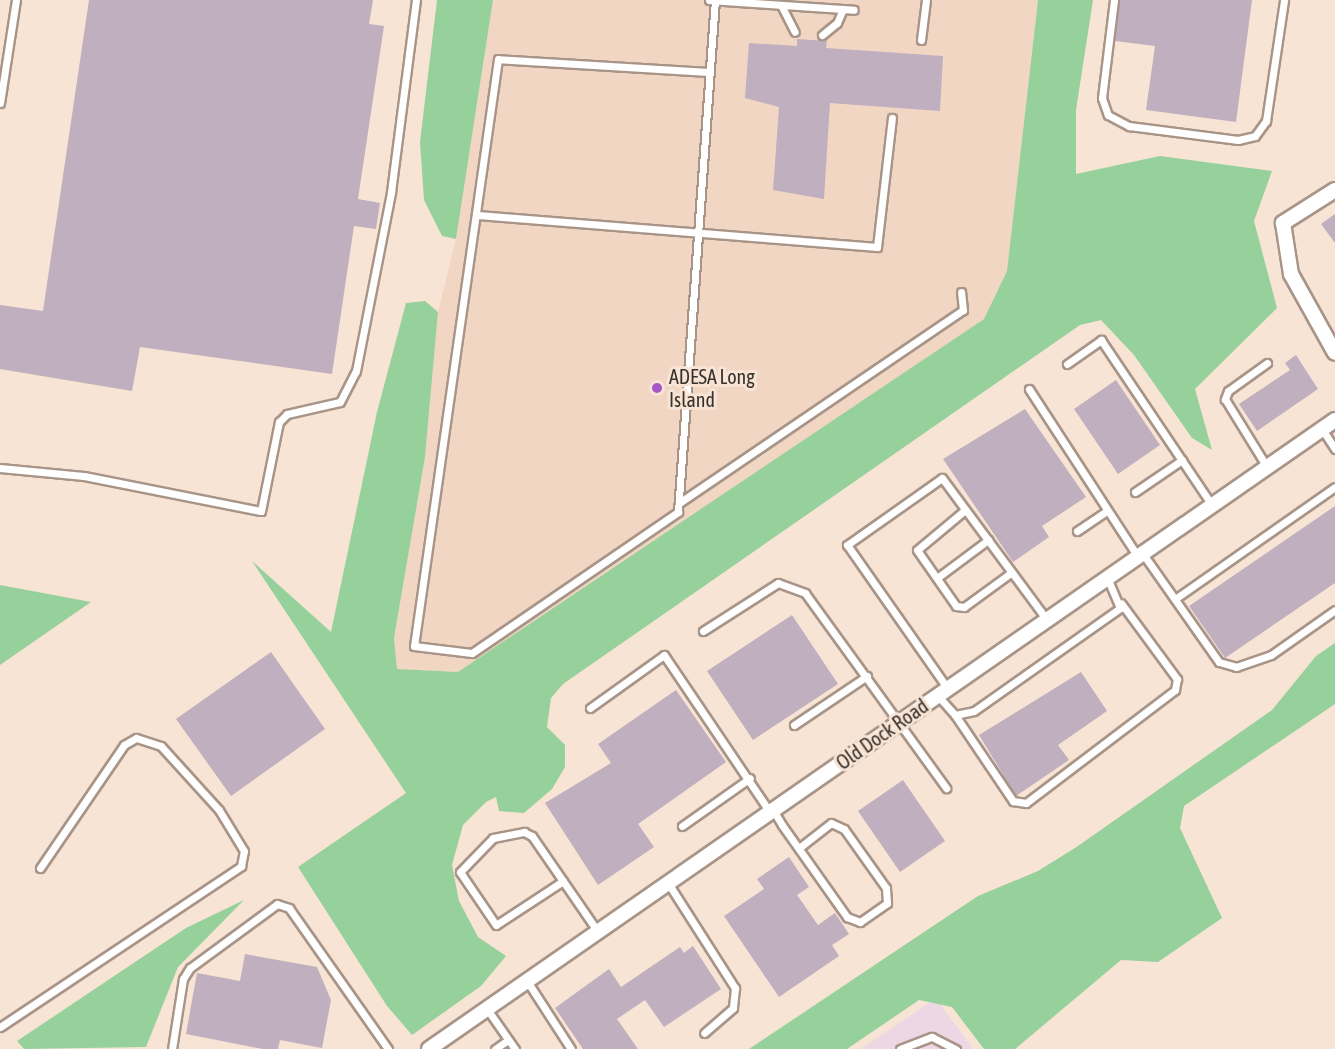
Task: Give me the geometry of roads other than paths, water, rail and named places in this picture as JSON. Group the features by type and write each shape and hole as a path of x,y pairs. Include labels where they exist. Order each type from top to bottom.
{"street":[{"path":"1335,190 1283,223 1292,274 1335,353"},
{"name":"Old Dock Road","path":"429,1049 1335,420"}],"lane":[{"path":"0,103 16,0"},
{"path":"0,468 84,476 261,511 279,422 287,414 340,402 356,371 391,192 416,0"},
{"path":"709,0 854,10"},
{"path":"709,72 498,59 478,215 414,646 472,653 678,512 715,0"},
{"path":"921,40 926,0"},
{"path":"1114,0 1102,98 1108,115 1129,126 1238,140 1255,136 1266,121 1284,0"},
{"path":"781,5 795,32"},
{"path":"822,35 837,23 843,9"},
{"path":"478,215 877,247 891,118"},
{"path":"679,503 963,310 962,292"},
{"path":"1067,364 1101,340 1213,505"},
{"path":"1267,363 1225,399 1267,467"},
{"path":"1029,389 1107,510 1175,599 1219,662 1236,667 1271,655 1335,610"},
{"path":"1322,429 1335,449"},
{"path":"1135,492 1182,459"},
{"path":"1047,620 942,478 847,545 943,692 955,715 1013,801 1026,803 1175,690 1177,679 1121,603 1107,578"},
{"path":"1175,599 1335,487"},
{"path":"965,510 919,543 917,550 956,606 964,607 1012,572"},
{"path":"1077,531 1107,510"},
{"path":"937,578 988,540"},
{"path":"703,631 778,583 805,593 946,788"},
{"path":"955,715 974,711 1121,603"},
{"path":"590,708 664,655 847,917 860,922 887,903 886,888 844,829 831,823 799,848"},
{"path":"794,725 867,676"},
{"path":"0,1027 241,866 244,851 219,810 161,746 136,738 124,745 40,868"},
{"path":"682,826 750,778"},
{"path":"563,881 499,926 460,872 493,838 516,831 532,836 563,881 598,932"},
{"path":"668,883 735,988 733,1008 704,1033"},
{"path":"172,1049 183,978 190,968 277,904 289,908 388,1049"},
{"path":"527,981 571,1049"},
{"path":"487,1009 515,1049"},
{"path":"900,1049 932,1037 956,1049"},
{"path":"495,1049 508,1040"}],"place":[{"name":"ADESA Long Island","path":"657,388"}]}
